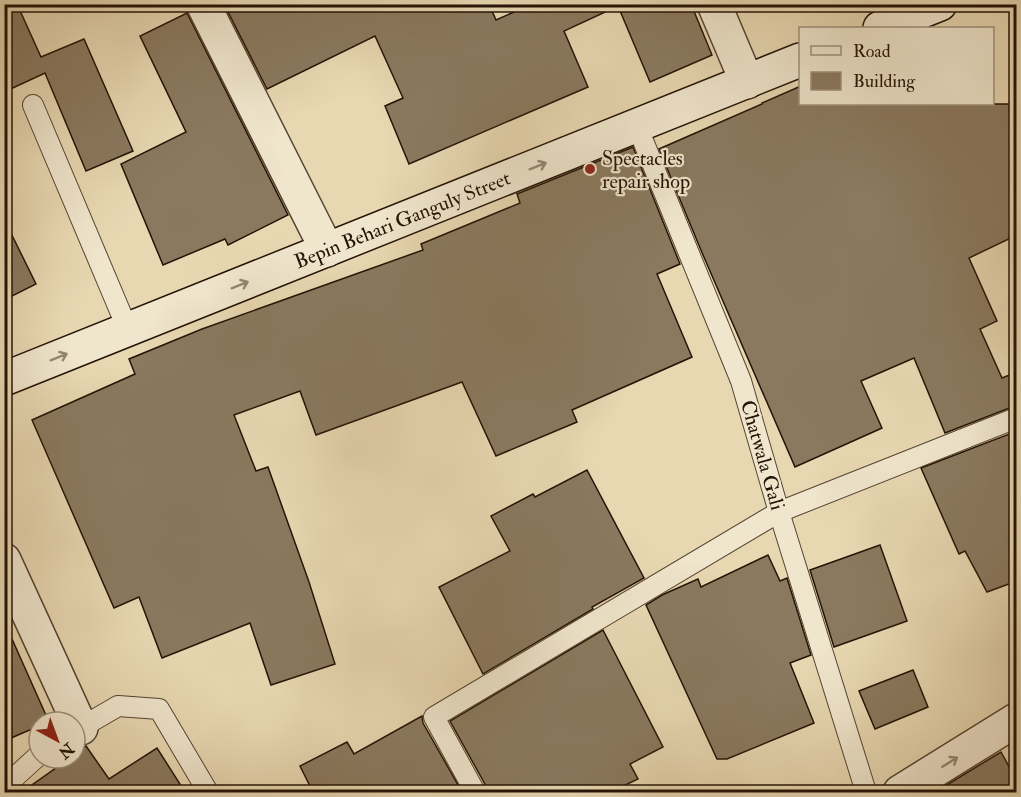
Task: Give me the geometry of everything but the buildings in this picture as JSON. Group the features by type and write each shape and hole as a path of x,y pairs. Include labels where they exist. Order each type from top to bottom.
{"main road":[{"path":"203,4 327,250"},
{"path":"714,4 747,82"},
{"path":"882,27 940,4"},
{"name":"Bepin Behari Ganguly Street","path":"4,379 799,61"},
{"path":"4,560 69,710"},
{"path":"900,792 1017,720"}],"lane":[{"path":"33,105 128,330"},
{"name":"Chatwala Gali","path":"637,126 741,381 866,792"},
{"path":"475,792 434,717 779,512 1017,418"},
{"path":"87,725 118,706 159,709 208,792"},
{"path":"4,787 27,765"}],"place":[{"name":"Spectacles repair shop","path":"590,169"}]}
